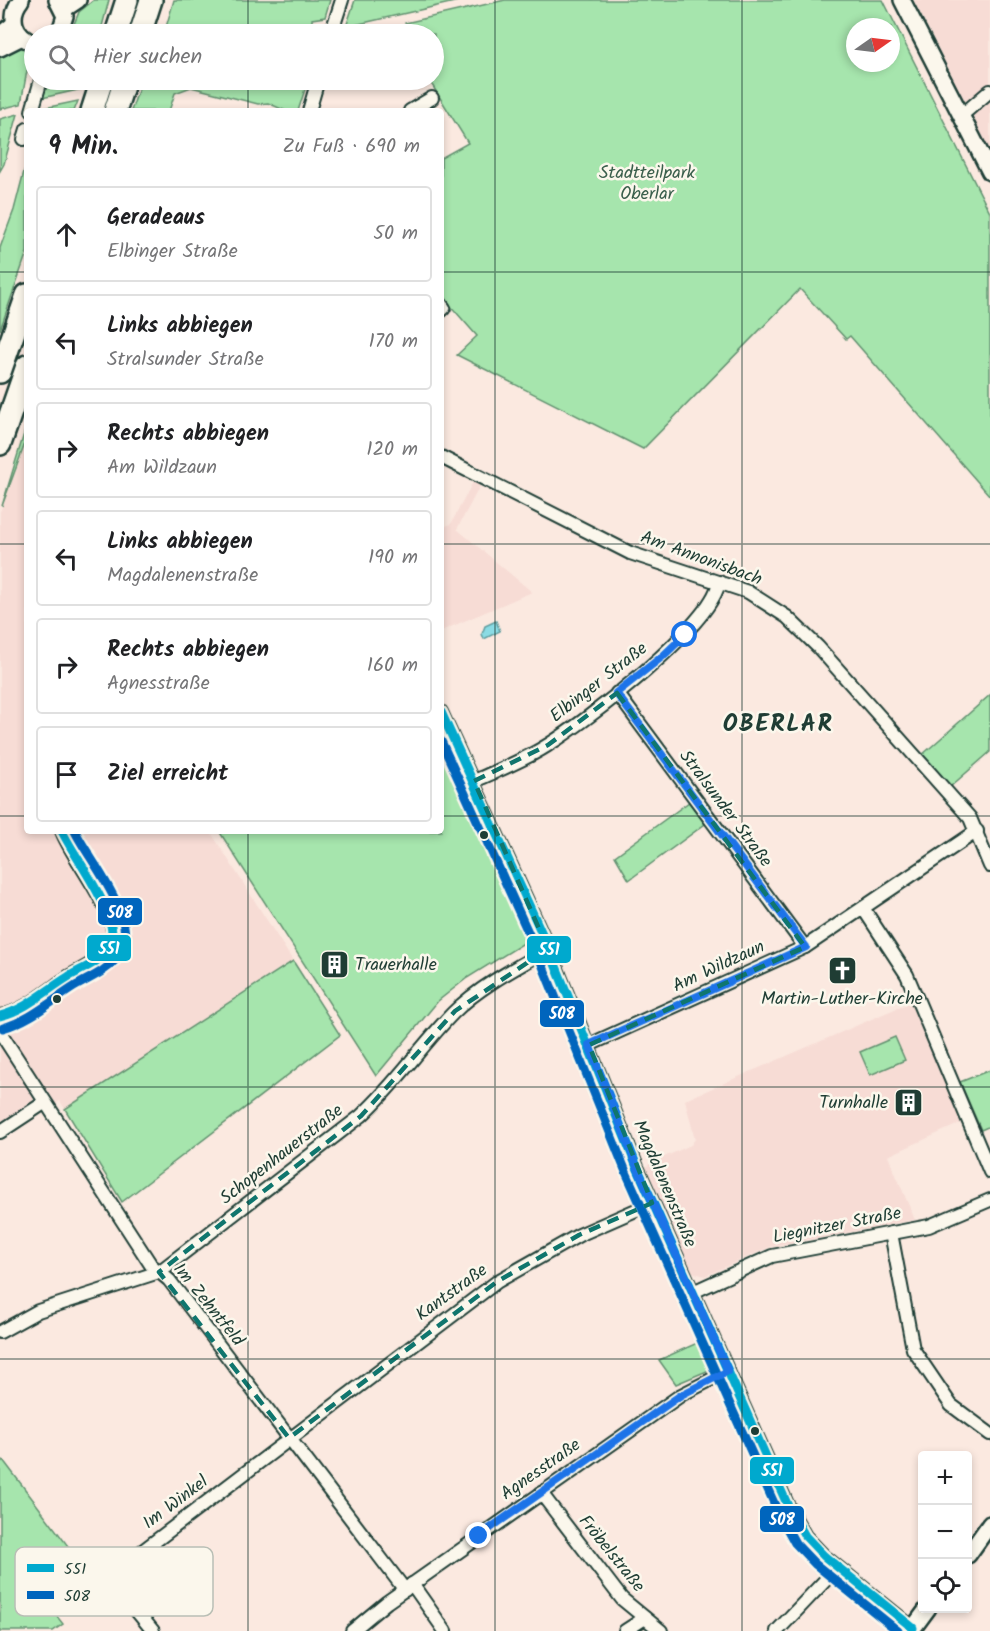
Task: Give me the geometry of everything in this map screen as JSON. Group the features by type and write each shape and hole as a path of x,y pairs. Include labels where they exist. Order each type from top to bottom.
{"highway":[{"path":"119,24 127,0"},
{"path":"143,24 151,0"},
{"path":"93,107 99,90"},
{"path":"0,372 24,304"},
{"path":"0,444 24,375"}],"street":[{"path":"21,0 14,12 23,35"},
{"path":"64,24 60,5 78,0"},
{"path":"334,24 342,0"},
{"path":"902,0 990,172"},
{"path":"0,35 23,35"},
{"path":"0,48 23,35"},
{"path":"33,108 38,90"},
{"path":"310,108 315,90"},
{"path":"962,115 990,91"},
{"path":"415,108 432,98"},
{"name":"Am Annonisbach","path":"444,459 630,553 748,592 768,603 804,633 970,818 990,866"},
{"name":"Elbinger Straße","path":"474,781 548,745 663,656 685,635 712,599 719,582"},
{"name":"Stralsunder Straße","path":"616,693 806,947"},
{"name":"Magdalenenstraße","path":"444,718 549,949 652,1203 788,1506 805,1536 836,1569 912,1630"},
{"name":"Am Wildzaun","path":"589,1045 806,947 977,831"},
{"path":"0,1016 23,1006 103,955 112,942 111,919 63,834"},
{"path":"863,908 907,975 990,1172"},
{"name":"Schopenhauerstraße","path":"0,1332 38,1311 159,1272 361,1116 376,1102 455,1011 473,996 549,949"},
{"name":"Im Zehntfeld","path":"0,1032 151,1265 169,1280 289,1438 445,1631"},
{"path":"0,1132 44,1103"},
{"name":"Liegnitzer Straße","path":"693,1292 772,1256 929,1227 990,1200"},
{"name":"Kantstraße","path":"289,1438 498,1281 579,1235 652,1203"},
{"path":"891,1233 914,1349 951,1405 990,1434"},
{"name":"Agnesstraße","path":"352,1631 408,1587 681,1395 728,1371"},
{"name":"Im Winkel","path":"148,1547 289,1438"},
{"name":"Fröbelstraße","path":"541,1493 622,1599 661,1631"},
{"path":"972,1549 990,1524"},
{"path":"777,1631 836,1569"},
{"path":"912,1630 924,1613"},
{"name":"Im Winkel","path":"141,1616 153,1631"},
{"path":"625,1631 645,1618"}],"highlighted area":[{"path":"617,693 805,947 589,1045 652,1203 579,1235 498,1281 289,1438 159,1272 361,1116 455,1011 548,949 474,781 548,745"}],"shaded area":[{"path":"914,0 990,0 990,152"},
{"path":"24,446 24,834 212,834 293,961 65,1109 60,1101 0,1140 0,512"},
{"path":"474,480 481,484 457,529 532,592 444,630 444,527 451,524"},
{"path":"911,1002 963,1122 888,1156 915,1220 770,1247 705,1276 692,1272 645,1168 691,1145 695,1139 685,1100"}],"green space":[{"path":"94,0 109,0 103,24 74,24 79,12"},
{"path":"174,0 330,0 325,17 312,19 312,24 167,24"},
{"path":"355,0 463,0 359,24 347,24"},
{"name":"Stadtteilpark Oberlar","path":"505,0 883,0 892,18 846,18 846,72 900,72 900,34 990,213 990,496 850,336 846,339 800,289 643,449 457,355 477,336 444,298 444,156 468,143 435,90 444,90 444,24 405,23"},
{"path":"17,47 24,48 24,87 21,104 0,109 0,56"},
{"path":"45,90 78,90 42,98"},
{"path":"138,90 183,90 175,93 170,108 132,108"},
{"path":"203,90 305,90 299,108 279,108 268,103 258,104"},
{"path":"78,101 75,108 45,108"},
{"path":"18,114 4,164 0,171 0,119"},
{"path":"24,172 24,261 0,330 0,248 14,210"},
{"path":"24,434 24,446 2,506"},
{"path":"990,695 990,752 950,787 922,755"},
{"path":"444,751 463,792 467,794 532,938 467,978 438,1001 376,1076 221,834 444,834"},
{"path":"689,802 705,824 629,880 615,856"},
{"path":"293,961 340,1035 122,1202 65,1109"},
{"path":"895,1037 905,1060 870,1075 860,1052"},
{"path":"990,1070 990,1126 981,1130 960,1082"},
{"path":"704,1340 711,1358 707,1371 676,1384 659,1360"},
{"path":"3,1460 68,1546 15,1547 15,1616 57,1616 63,1624 53,1631 0,1631 0,1463"}],"water":[{"path":"496,621 500,631 484,639 482,634 485,626"}],"transit line":[{"name":"551","path":"444,719 549,949 637,1167 788,1506 805,1536 824,1556 913,1628"},
{"name":"508","path":"444,748 538,954 626,1172 778,1512 795,1543 815,1564 898,1631"},
{"name":"551","path":"0,1016 27,1004 96,961 109,948 112,936 104,906 64,834"},
{"name":"508","path":"3,1028 31,1015 102,971 112,964 123,945 124,929 120,912 77,834"}],"place":[{"name":"Trauerhalle","path":"334,965"},
{"name":"Martin-Luther-Kirche","path":"842,970"},
{"name":"Turnhalle","path":"909,1103"}],"district":[{"name":"OBERLAR","path":"778,724"}],"route":[{"path":"479,1536 681,1395 728,1371 616,1118 589,1045 806,947 616,693 663,656 685,635"}]}
